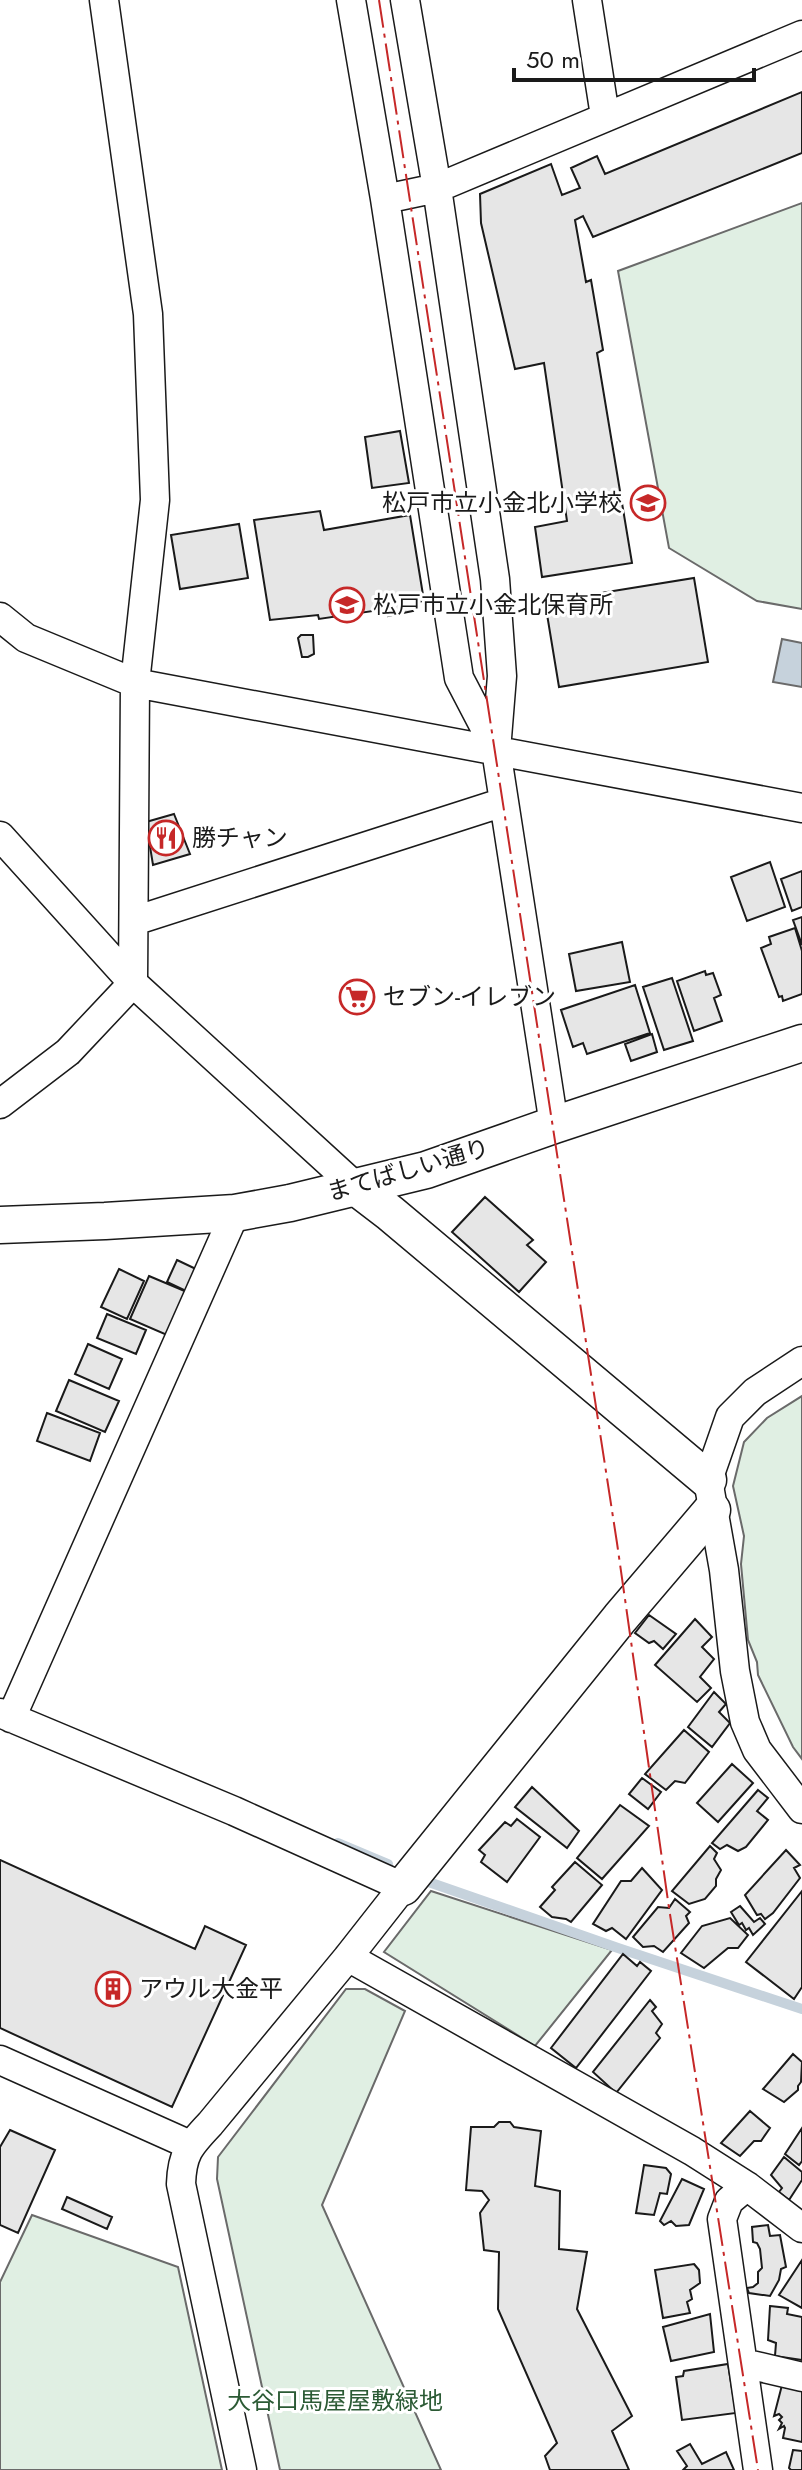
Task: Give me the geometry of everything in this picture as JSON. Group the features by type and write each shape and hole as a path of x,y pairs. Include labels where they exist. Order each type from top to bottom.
{"street":[{"path":"0,1104 68,1052 133,983 135,683 155,500 148,314 104,0"},
{"path":"351,0 459,678 496,750"},
{"path":"405,0 437,188 495,579 502,676 496,750 554,1125"},
{"path":"587,0 605,116"},
{"path":"385,199 437,188 802,35"},
{"path":"0,617 26,638 135,683 802,808"},
{"path":"134,921 504,802"},
{"path":"0,836 133,983 356,1187 390,1213 710,1495 724,1570 735,1671 745,1722 757,1750 802,1809"},
{"name":"まてばしい通り","path":"0,1225 235,1213 290,1203 426,1170 802,1043"},
{"path":"235,1213 6,1715 234,1811 403,1887"},
{"path":"242,2470 181,2184 182,2161 190,2145 348,1957 620,1618 710,1495 730,1417 755,1392 802,1361"},
{"path":"348,1957 692,2151 747,2186 802,2228"},
{"path":"0,2060 190,2145"},
{"path":"747,2186 729,2201 722,2219 758,2470"},
{"path":"743,2363 802,2377"}],"green space":[{"path":"802,203 802,609 757,601 669,548 618,271"},
{"path":"802,1396 802,1759 793,1747 758,1675 757,1662 748,1640 741,1564 744,1536 733,1486 744,1442 767,1418"},
{"path":"431,1891 612,1950 535,2046 384,1952"},
{"name":"大谷口馬屋屋敷緑地","path":"346,1989 365,1989 405,2011 322,2205 441,2470 280,2470 217,2179 218,2157"},
{"path":"32,2215 178,2267 222,2470 0,2470 0,2282"}],"shaded area":[{"path":"782,639 802,643 802,687 773,682"}],"building":[{"path":"802,92 802,153 593,237 583,216 575,220 586,282 591,280 603,350 597,353 632,563 542,577 535,527 567,521 544,363 515,369 481,223 480,194 551,164 562,195 580,188 571,168 597,156 605,174"},
{"path":"400,431 409,483 372,488 365,437"},
{"path":"320,511 324,530 410,515 424,601 411,603 413,611 388,616 386,609 319,619 318,615 270,620 254,520"},
{"path":"239,524 248,578 180,589 171,535"},
{"path":"694,578 708,662 559,687 545,602"},
{"path":"313,635 314,654 308,657 302,657 298,638"},
{"name":"勝チャン","path":"174,814 190,854 153,865 146,822"},
{"path":"770,862 785,907 747,921 731,877"},
{"path":"802,871 802,907 792,911 781,879"},
{"path":"802,917 802,945 793,920"},
{"path":"795,928 802,951 802,994 783,1001 761,948 771,944 769,937"},
{"path":"622,942 630,982 576,991 569,954"},
{"path":"705,971 706,975 713,973 721,995 714,998 722,1021 694,1031 677,981"},
{"path":"672,978 693,1041 664,1050 643,987"},
{"path":"635,985 650,1033 587,1054 583,1043 573,1047 561,1010"},
{"path":"652,1034 657,1052 631,1061 625,1044"},
{"path":"485,1197 533,1240 527,1245 546,1262 519,1292 452,1232"},
{"path":"177,1260 196,1269 186,1291 167,1282"},
{"path":"119,1269 144,1281 127,1319 101,1307"},
{"path":"149,1276 187,1292 167,1335 130,1319"},
{"path":"107,1314 146,1330 136,1354 97,1338"},
{"path":"88,1344 122,1359 109,1389 75,1374"},
{"path":"69,1380 119,1401 105,1432 56,1411"},
{"path":"47,1413 100,1433 90,1461 37,1441"},
{"path":"649,1615 676,1634 663,1649 654,1641 649,1643 635,1633"},
{"path":"695,1619 712,1637 702,1647 714,1659 700,1677 711,1688 697,1702 655,1665"},
{"path":"714,1692 726,1704 719,1712 730,1723 712,1747 688,1727"},
{"path":"684,1730 709,1752 685,1783 675,1781 666,1790 645,1774"},
{"path":"732,1764 753,1783 718,1822 697,1803"},
{"path":"642,1778 661,1792 648,1809 629,1794"},
{"path":"532,1787 579,1831 567,1848 515,1807"},
{"path":"758,1790 768,1798 757,1811 768,1820 746,1847 738,1851 727,1845 720,1849 712,1843"},
{"path":"620,1805 649,1826 602,1879 577,1858"},
{"path":"517,1819 540,1837 507,1882 481,1862 485,1855 479,1850 505,1822 511,1826"},
{"path":"710,1846 717,1853 714,1859 721,1870 716,1886 705,1899 689,1904 672,1891"},
{"path":"786,1850 800,1865 794,1868 800,1878 765,1919 761,1914 757,1915 745,1895"},
{"name":"アウル大金平","path":"0,1860 195,1949 205,1926 246,1945 172,2107 0,2028"},
{"path":"575,1862 602,1885 571,1922 552,1917 540,1907 555,1890 552,1887"},
{"path":"642,1868 662,1890 626,1939 612,1928 606,1931 593,1924 621,1881 631,1881"},
{"path":"802,1891 802,1987 794,1999 746,1962"},
{"path":"675,1899 690,1912 686,1916 689,1923 663,1952 654,1946 643,1947 633,1937 658,1907 669,1908"},
{"path":"740,1906 754,1922 760,1918 765,1924 753,1935 742,1923 739,1925 731,1912"},
{"path":"730,1918 748,1935 738,1948 728,1948 704,1968 681,1953 702,1926"},
{"path":"623,1954 637,1966 640,1962 651,1971 576,2068 551,2048"},
{"path":"650,2000 656,2007 652,2011 662,2024 656,2033 660,2038 616,2093 593,2072"},
{"path":"793,2054 802,2062 801,2082 798,2090 784,2102 763,2089"},
{"path":"750,2111 770,2128 761,2141 754,2141 740,2156 721,2143"},
{"path":"499,2122 541,2131 535,2186 560,2191 559,2249 587,2252 577,2309 632,2416 612,2431 629,2470 550,2470 545,2456 557,2443 498,2309 499,2252 484,2250 480,2213 489,2200 482,2191 466,2190 471,2127 494,2127"},
{"path":"802,2128 802,2161 799,2165 785,2154"},
{"path":"10,2130 55,2150 18,2233 0,2225 0,2147"},
{"path":"784,2157 802,2172 802,2180 789,2200 779,2192 782,2188 771,2175"},
{"path":"644,2165 666,2168 671,2174 667,2194 660,2193 654,2215 636,2213"},
{"path":"682,2179 704,2189 689,2225 676,2226 671,2221 664,2225 660,2221"},
{"path":"67,2197 112,2217 107,2229 62,2209"},
{"path":"768,2225 770,2236 780,2235 786,2267 781,2269 770,2296 749,2293 747,2288 758,2283 758,2272 762,2268 760,2249 753,2242 752,2227"},
{"path":"802,2260 802,2308 779,2295"},
{"path":"694,2264 699,2270 700,2283 690,2290 692,2299 687,2302 690,2313 663,2318 655,2270"},
{"path":"770,2306 788,2308 787,2314 802,2317 802,2360 775,2356 776,2343 768,2340"},
{"path":"710,2314 714,2352 671,2361 663,2327"},
{"path":"728,2364 736,2413 682,2420 676,2377 683,2376 684,2371"},
{"path":"782,2385 802,2388 802,2442 783,2438 785,2428 779,2429 782,2417 779,2414 774,2416"},
{"path":"690,2444 702,2464 726,2452 734,2470 683,2470 687,2466 677,2451"},
{"path":"793,2450 802,2451 802,2470 789,2468"}],"waterway":[{"path":"338,1843 388,1864"},
{"path":"420,1879 802,2009"}],"power":[{"path":"379,0 617,1543 669,1908 758,2470"}],"place":[{"name":"松戸市立小金北小学校","path":"648,503"},
{"name":"松戸市立小金北保育所","path":"347,605"},
{"name":"勝チャン","path":"166,838"},
{"name":"セブン-イレブン","path":"357,997"},
{"name":"アウル大金平","path":"113,1989"}]}
